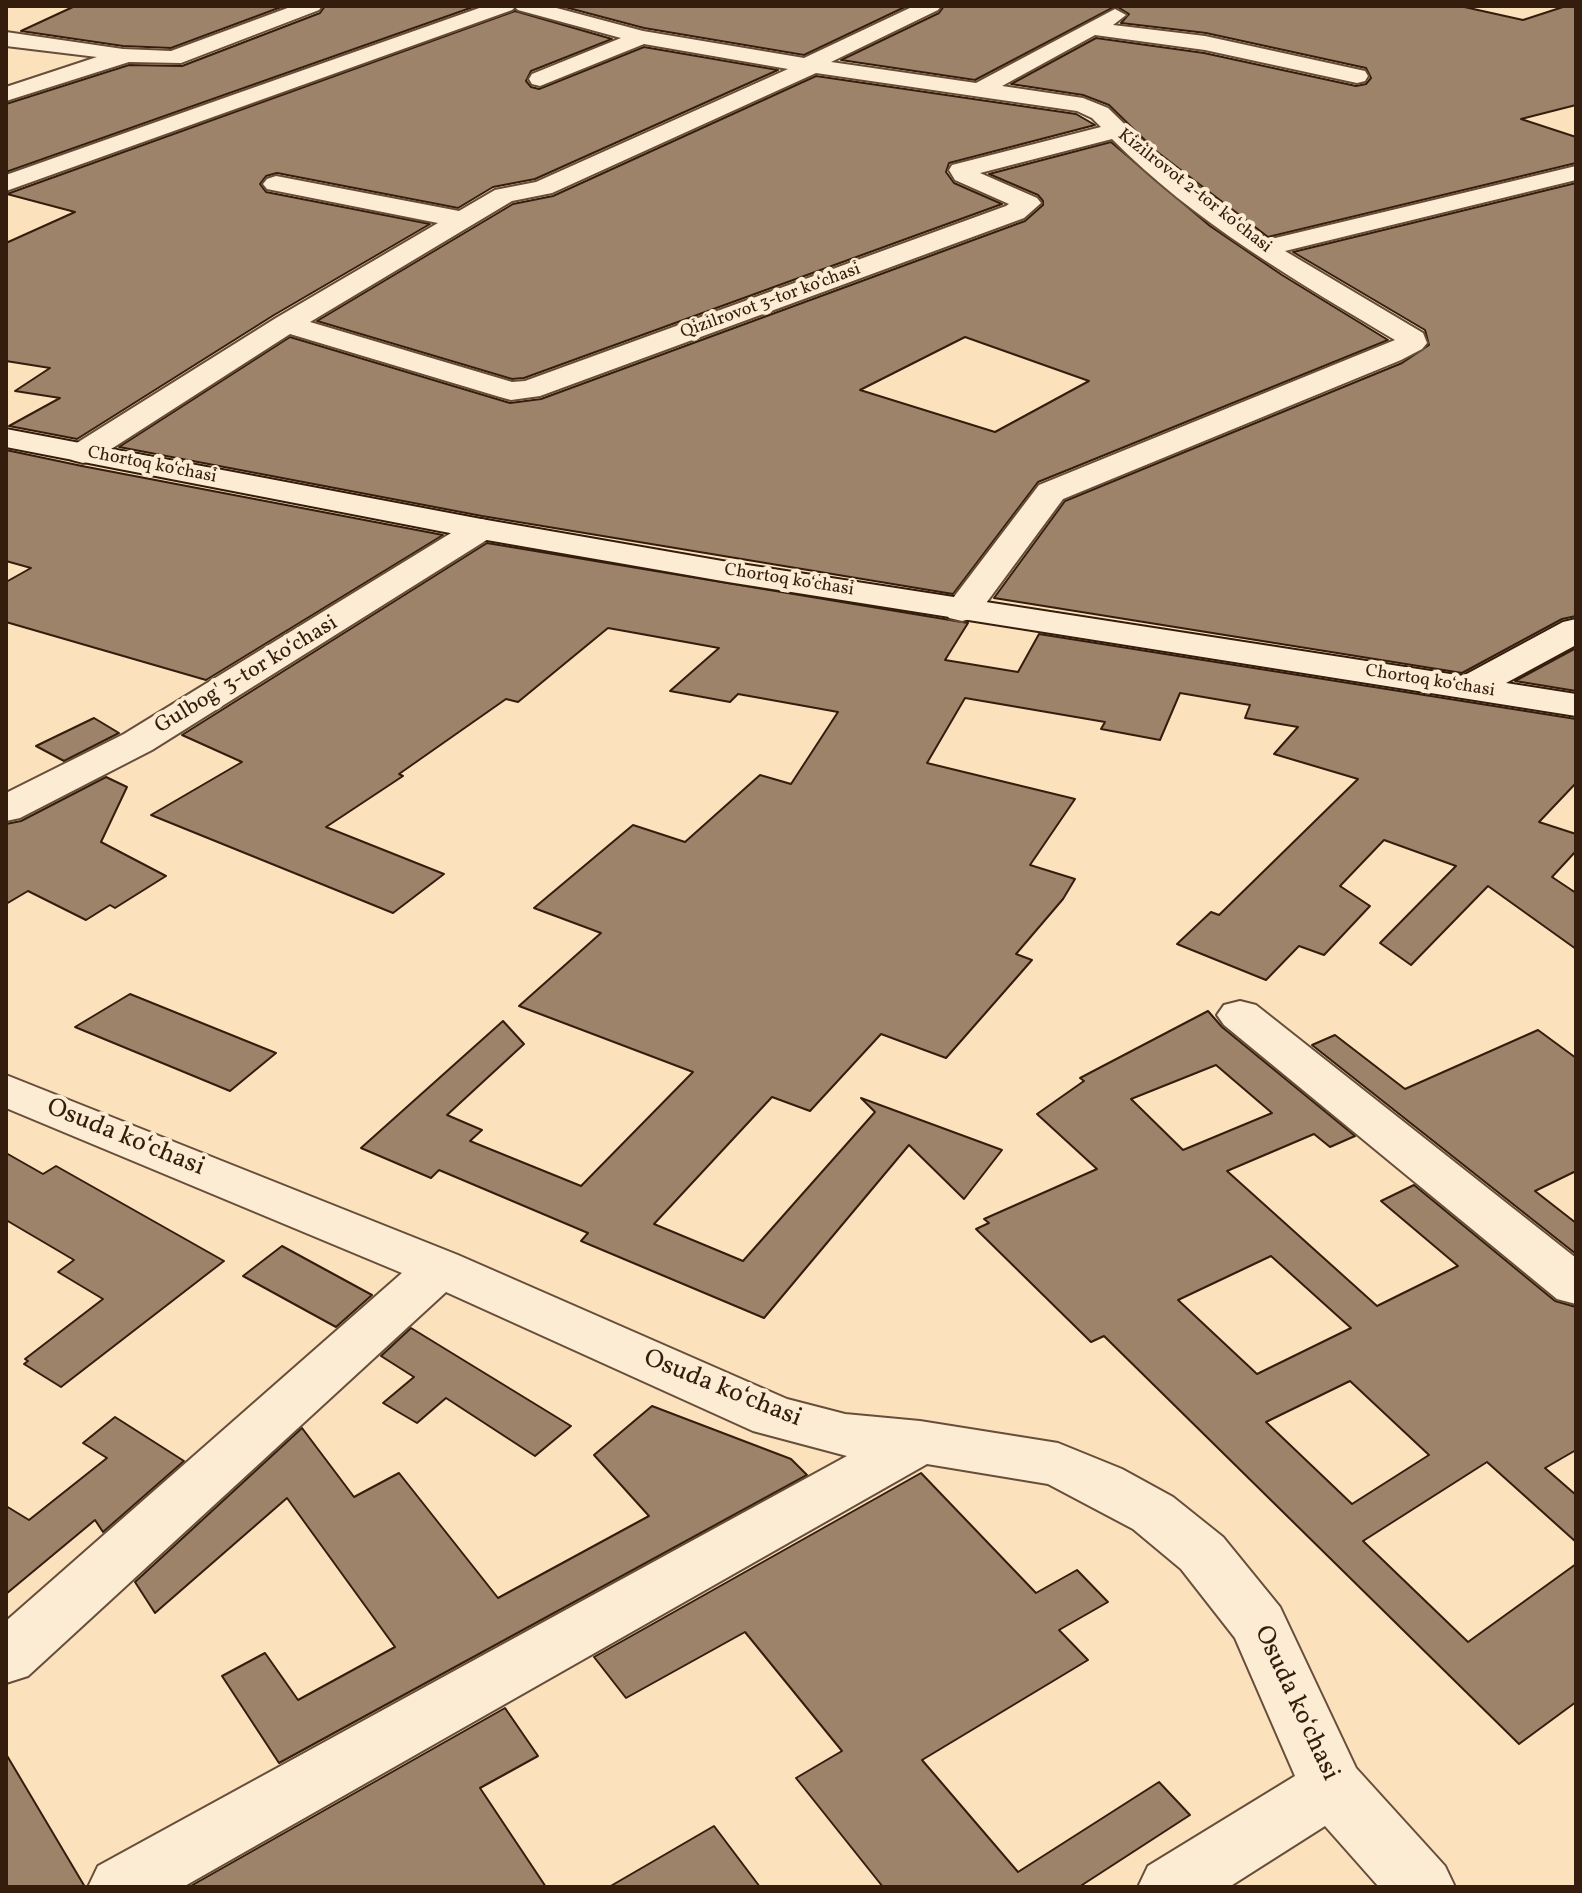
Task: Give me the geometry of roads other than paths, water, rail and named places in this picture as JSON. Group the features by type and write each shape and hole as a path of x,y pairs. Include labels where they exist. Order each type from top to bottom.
{"street":[{"path":"6,39 173,58 312,6"},
{"path":"6,183 505,6"},
{"name":"Kizilrovot 2-tor koʻchasi","path":"525,6 642,37 1083,105 1100,113 1115,131 1262,249 1413,339 1412,343 1051,492 962,610"},
{"path":"83,453 286,324 504,195 543,188 812,65 931,6"},
{"path":"981,89 1135,6"},
{"path":"594,26 631,11"},
{"path":"1090,28 1205,43 1357,76"},
{"path":"540,79 642,37"},
{"path":"6,94 127,55"},
{"name":"Qizilrovot 3-tor koʻchasi","path":"286,324 511,391 529,390 1015,212 1028,203 964,175 961,170 1115,131"},
{"path":"1262,249 1576,173"},
{"path":"276,184 465,220"},
{"name":"Chortoq koʻchasi","path":"6,438 481,529 962,610 1576,705"},
{"name":"Gulbog' 3-tor koʻchasi","path":"7,808 138,742 481,529"},
{"path":"1469,688 1576,630"},
{"path":"1240,1015 1576,1286"},
{"name":"Osuda koʻchasi","path":"6,1090 440,1268 773,1416 845,1435 920,1442 1058,1464 1102,1484 1153,1513 1202,1553 1259,1624 1332,1787 1421,1887"},
{"path":"6,1658 440,1268"},
{"path":"122,1887 920,1442"},
{"path":"1172,1887 1332,1787"}]}
